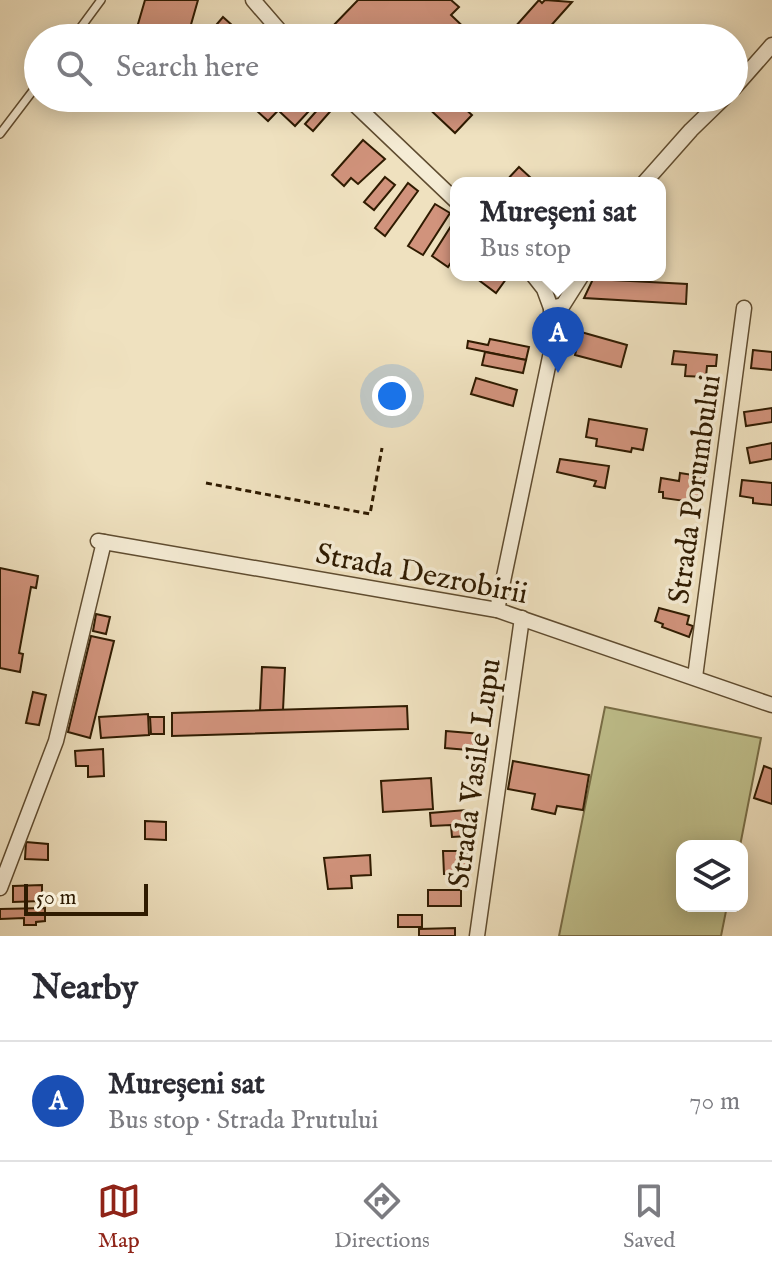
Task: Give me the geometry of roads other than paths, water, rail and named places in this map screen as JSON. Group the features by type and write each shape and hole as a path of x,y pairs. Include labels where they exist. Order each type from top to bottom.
{"street":[{"path":"253,0 274,24"},
{"path":"748,72 772,45"},
{"path":"363,112 450,195"},
{"path":"649,177 710,112"},
{"path":"497,610 551,352 551,308 538,281"},
{"path":"551,308 563,305 578,281"},
{"name":"Strada Porumbului","path":"695,677 744,308"},
{"name":"Strada Dezrobirii","path":"0,888 56,741 101,542 497,610 772,705"},
{"name":"Strada Vasile Lupu","path":"477,936 522,618"}],"lane":[{"path":"83,24 101,0"},
{"path":"0,134 24,102"}],"place":[{"name":"Mureșeni sat","path":"558,373"}]}
